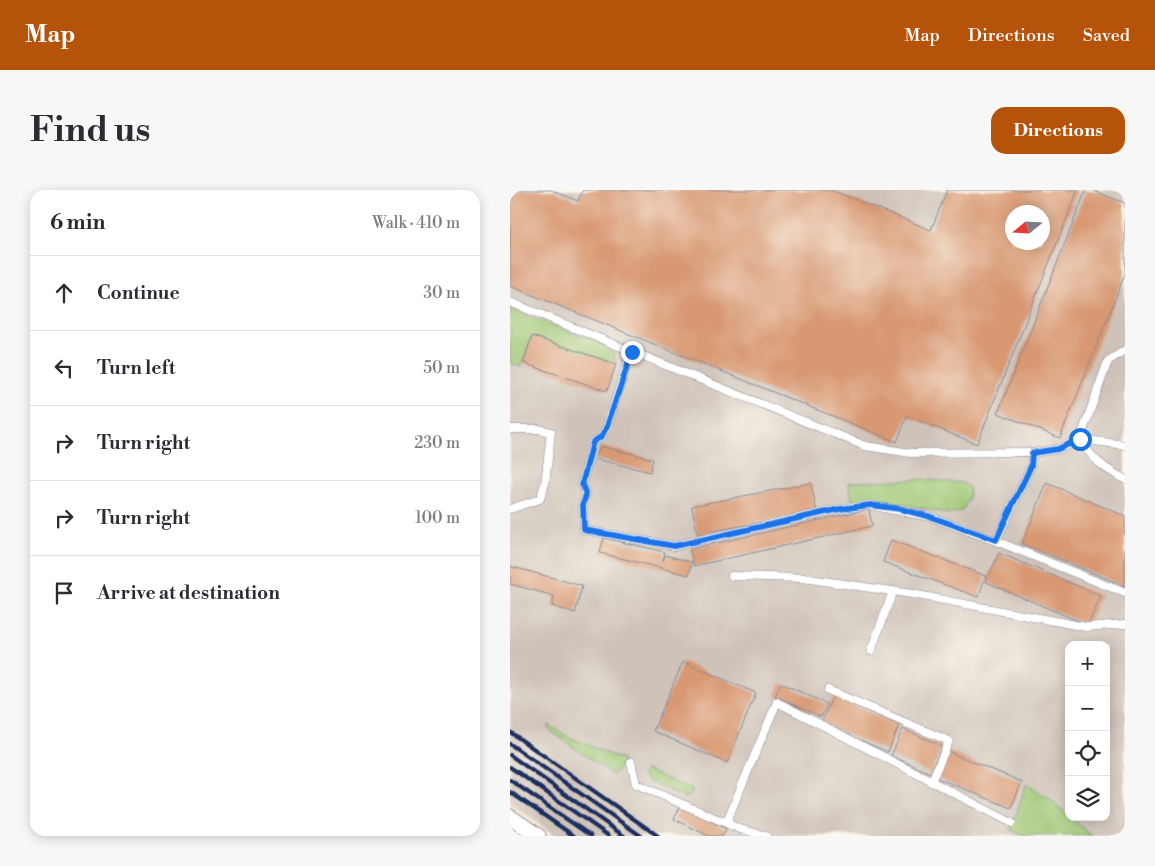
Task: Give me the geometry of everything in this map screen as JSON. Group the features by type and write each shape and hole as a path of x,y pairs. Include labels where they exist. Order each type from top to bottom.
{"street":[{"path":"510,817 538,836"}],"lane":[{"path":"510,302 865,446 911,453 1028,452"},
{"path":"1080,439 1108,361 1125,350"},
{"path":"632,352 607,426 602,436 593,442 582,484 586,495 583,504 584,530 674,546 840,509 870,505 900,509 931,517 996,540 1125,593"},
{"path":"510,429 538,429 551,432 545,484 540,500 510,509"},
{"path":"996,540 1031,466 1032,453 1058,449 1080,439 1125,445"},
{"path":"1080,439 1090,456 1106,470 1125,479"},
{"path":"732,576 803,578 893,591 1086,627 1125,624"},
{"path":"871,651 893,591"},
{"path":"828,690 948,741 931,782"},
{"path":"726,823 777,702 1012,823"},
{"path":"630,762 636,784 726,823 766,836"}],"shaded area":[{"path":"510,190 1125,190 1125,836 556,836 510,803"}],"green space":[{"path":"510,309 605,345 614,355 616,364 532,336 521,367 510,363"},
{"path":"919,479 963,483 969,487 969,499 962,511 949,514 885,500 852,500 849,482"},
{"path":"549,725 565,735 622,760 620,767 613,775 548,729"},
{"path":"645,769 692,790 692,794 686,798 648,781 642,774"},
{"path":"1026,784 1050,799 1065,812 1065,821 1075,821 1092,836 1024,836 1011,830"}],"building":[{"path":"516,190 551,190 578,201 583,190 831,190 931,230 947,190 1078,190 977,444 907,416 897,442 510,286 510,204"},
{"path":"1086,190 1092,190 1125,203 1125,274 1060,438 998,413"},
{"path":"532,336 616,364 607,391 523,363"},
{"path":"600,446 653,459 650,472 596,459"},
{"path":"811,483 817,512 697,534 692,506"},
{"path":"1047,483 1125,516 1125,586 1022,544"},
{"path":"869,509 872,526 694,566 690,549"},
{"path":"604,538 665,552 663,561 665,555 692,562 689,575 600,553"},
{"path":"891,540 986,576 978,597 883,562"},
{"path":"999,553 1101,596 1088,625 986,582"},
{"path":"510,566 582,586 575,613 552,606 554,596 510,584"},
{"path":"683,662 756,693 727,763 653,731"},
{"path":"781,683 827,704 821,717 775,696"},
{"path":"833,696 899,725 888,752 821,723"},
{"path":"903,729 942,746 930,773 891,756"},
{"path":"947,751 1022,782 1011,808 937,778"},
{"path":"681,806 726,829 723,836 709,836 674,819"}],"railway":[{"path":"510,732 658,836"},
{"path":"510,744 641,836"},
{"path":"510,755 624,836"},
{"path":"510,767 609,836"},
{"path":"510,780 591,836"},
{"path":"510,792 574,836"}],"route":[{"path":"632,352 607,426 602,436 593,442 582,484 586,495 583,504 584,530 674,546 840,509 870,505 900,509 931,517 996,540 1031,466 1032,453 1058,449 1080,439"}]}
